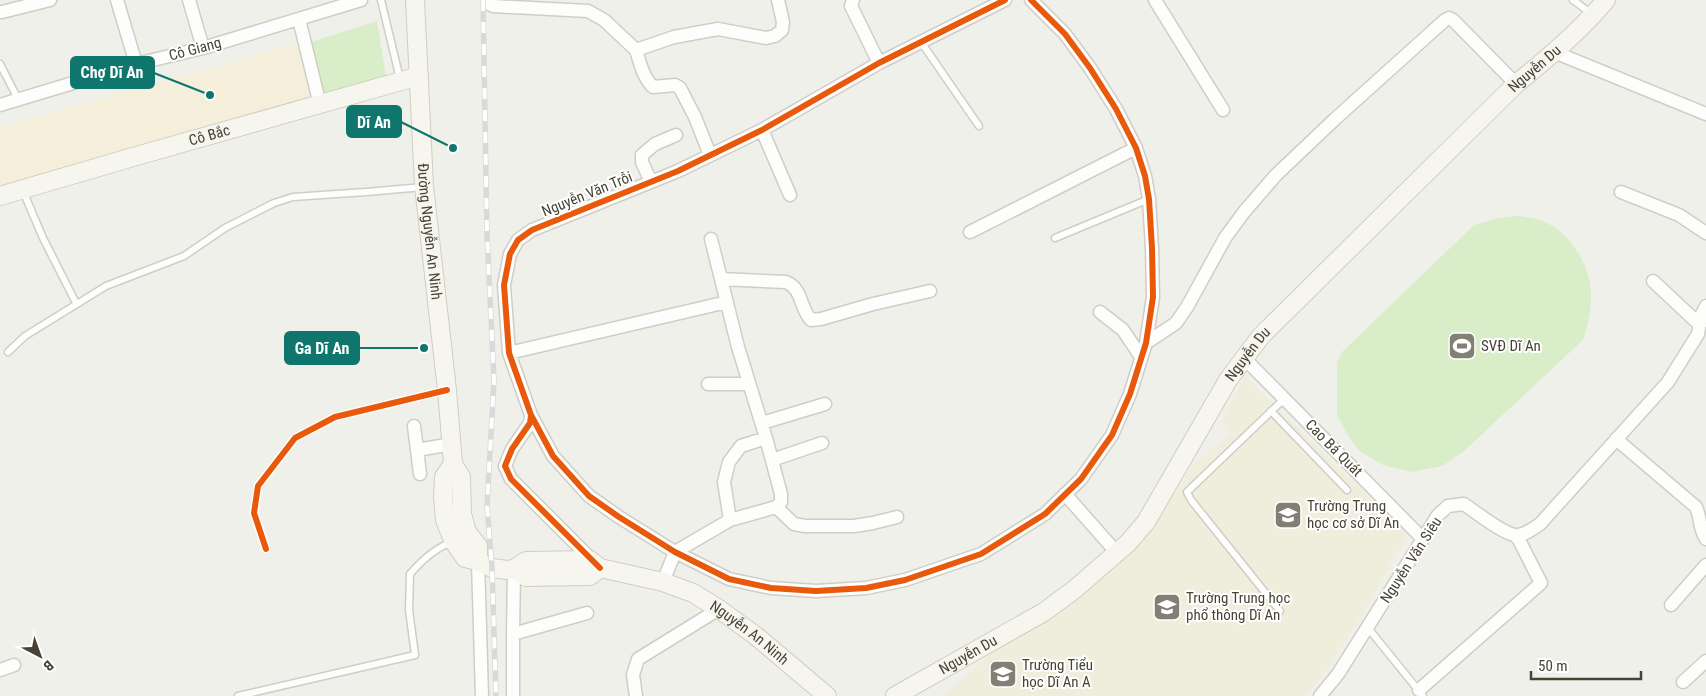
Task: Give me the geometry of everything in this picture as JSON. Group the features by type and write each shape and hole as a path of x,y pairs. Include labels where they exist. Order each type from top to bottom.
{"street":[{"path":"2,12 50,0"},
{"path":"117,0 136,64"},
{"path":"189,0 203,48"},
{"name":"Cô Giang","path":"0,105 136,64 203,48 361,0"},
{"name":"Đường Nguyễn An Ninh","path":"415,0 424,186 447,390 453,464 461,477 462,514 467,532 478,546 478,561"},
{"path":"488,0 490,6 588,11 604,20 636,50 648,82 654,87 675,85 680,88 695,117 710,155"},
{"path":"636,50 674,37 718,29 766,38 775,36 782,30 783,22 778,0"},
{"name":"Nguyễn Văn Trỗi","path":"1005,0 879,63 762,130 651,182 532,230 518,240 510,254 504,285 509,354 531,415 553,456 588,496 675,552 729,578 770,588 816,591 866,588 905,580 981,554 1045,514 1081,479 1112,435 1130,394 1146,343 1153,297 1149,199 1145,176 1136,148 1116,109 1090,68 1065,34 1031,0"},
{"path":"1155,0 1224,110"},
{"name":"Nguyễn Du","path":"896,696 1044,612 1075,589 1117,553 1146,522 1228,380 1261,336 1516,84 1554,52 1606,0"},
{"path":"850,2 879,63"},
{"path":"1146,343 1176,323 1187,307 1225,238 1244,212 1276,175 1342,112 1445,20 1449,18 1453,20 1516,84"},
{"path":"299,19 320,105"},
{"path":"1554,52 1706,114"},
{"name":"Cô Bắc","path":"0,196 419,76"},
{"path":"762,130 790,195"},
{"path":"651,182 642,162 642,155 655,144 676,135"},
{"path":"970,232 1136,148"},
{"path":"1621,192 1679,215 1706,233"},
{"path":"531,415 530,423 512,449 505,466 511,479 600,568 663,582 675,552 730,520 776,507 780,502 780,494 772,460 738,348 711,239"},
{"path":"721,279 786,282 793,285 798,291 804,312 811,320 930,291"},
{"path":"1653,281 1700,325"},
{"path":"509,354 727,302"},
{"path":"1421,693 1541,583 1519,540 1515,536 1527,533 1540,524 1668,382 1693,342 1706,306"},
{"path":"1100,312 1123,330 1141,357"},
{"name":"Cao Bá Quát","path":"1244,358 1423,539"},
{"path":"708,384 749,384"},
{"path":"762,423 825,404"},
{"path":"414,426 420,474"},
{"path":"730,520 724,482 729,462 741,446 766,438"},
{"path":"1616,439 1691,502 1699,514 1704,530"},
{"path":"772,460 822,443"},
{"path":"417,450 452,444"},
{"name":"Đường Nguyễn An Ninh","path":"453,464 444,477 445,520 454,542 465,558 499,569 514,570 526,577 590,576 600,568"},
{"path":"1065,494 1117,553"},
{"name":"Nguyễn Văn Siêu","path":"1320,696 1338,674 1368,628 1438,515 1448,506 1464,504 1515,536"},
{"path":"776,507 794,524 805,526 854,526 873,524 897,517"},
{"path":"478,561 482,696"},
{"path":"1671,605 1706,565"},
{"path":"513,696 514,570"},
{"name":"Nguyễn An Ninh","path":"663,582 693,593 719,609 756,636 827,696"},
{"path":"636,696 634,675 638,659 719,609"},
{"path":"513,634 587,613"},
{"path":"1683,682 1706,661"},
{"path":"0,670 14,665"}],"lane":[{"path":"380,0 400,82"},
{"path":"1573,0 1593,15"},
{"path":"921,42 979,126"},
{"path":"0,64 18,99"},
{"path":"8,352 25,336 106,286 184,256 225,228 247,216 293,197 424,186"},
{"path":"23,190 43,238 76,303"},
{"path":"1055,238 1149,199"},
{"path":"1280,611 1191,500 1187,492 1284,398"},
{"path":"1271,411 1347,490"},
{"path":"238,696 415,655 409,610 410,574 420,562 441,546 454,542"},
{"path":"1368,628 1421,693"}],"shaded area":[{"path":"309,40 324,94 0,190 0,127"},
{"path":"1245,376 1407,535 1366,609 1325,672 1306,696 943,696 991,653 1044,622 1111,571 1146,538 1194,464 1230,434 1221,422"}],"green space":[{"path":"377,21 386,77 324,94 311,42"},
{"name":"SVĐ Dĩ An","path":"1519,216 1536,219 1557,229 1574,247 1581,258 1586,269 1591,292 1591,304 1583,340 1463,452 1442,466 1411,472 1383,465 1359,451 1337,415 1337,363 1342,352 1474,225 1498,218"}],"railway":[{"path":"483,0 487,235 494,381 487,506 492,568 496,696"}],"cycle path":[{"path":"600,568 511,479 505,466 512,449 530,423 531,415 509,353 504,285 510,254 518,240 532,230 678,171 762,130 879,63 1005,0"},
{"path":"531,415 553,456 589,496 675,552 729,579 771,588 816,591 866,588 905,580 981,554 1045,514 1081,479 1112,435 1130,394 1146,343 1153,297 1152,248 1149,199 1145,176 1136,148 1116,109 1090,68 1065,34 1031,0"},
{"path":"266,549 254,513 258,486 295,438 335,417 447,390"}],"place":[{"name":"Chợ Dĩ An","path":"210,95"},
{"name":"Dĩ An","path":"453,148"},
{"name":"SVĐ Dĩ An","path":"1462,346"},
{"name":"Ga Dĩ An","path":"424,348"},
{"name":"Trường Trung học cơ sở Dĩ An","path":"1288,515"},
{"name":"Trường Trung học phổ thông Dĩ An","path":"1167,607"},
{"name":"Trường Tiểu học Dĩ An A","path":"1003,674"}]}
